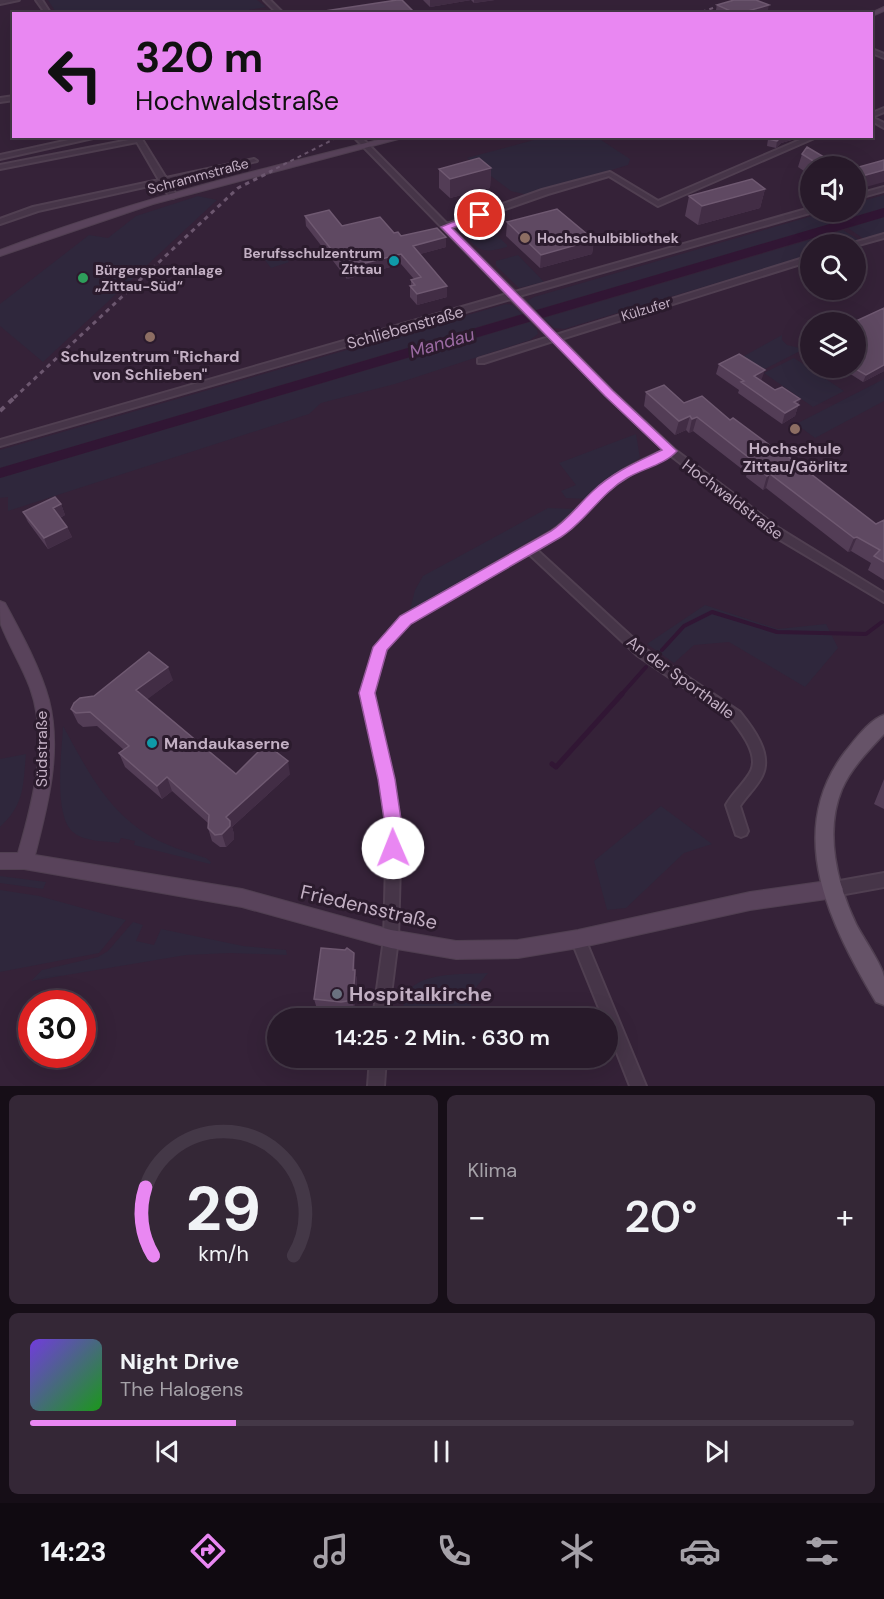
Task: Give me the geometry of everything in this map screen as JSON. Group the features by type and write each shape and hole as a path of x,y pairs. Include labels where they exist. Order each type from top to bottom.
{"main road":[{"name":"Schrammstraße","path":"0,253 99,217 399,138"},
{"name":"Südstraße","path":"0,607 41,699 45,725 41,796 24,861"},
{"path":"884,722 841,773 831,793 825,813 823,833 824,855 834,889 861,955 884,994"},
{"name":"Friedensstraße","path":"0,861 24,861 242,898 391,939 456,950 518,949 578,939 750,901 834,889"}],"street":[{"path":"0,2 16,0"},
{"path":"267,0 280,12"},
{"path":"0,157 90,138"},
{"path":"0,167 137,138 173,196"},
{"name":"Hochwaldstraße","path":"358,138 544,328 670,451 776,532 884,598"},
{"path":"446,227 545,192 610,174 658,204 811,138"},
{"path":"0,222 36,209 254,161"},
{"path":"866,194 884,189"},
{"name":"Schliebenstraße","path":"0,443 800,213"},
{"path":"866,241 884,236"},
{"name":"Külzufer","path":"481,361 800,261"},
{"path":"382,1008 391,939 394,826 367,693 381,647 405,620 570,525 597,495 621,476 670,451"},
{"name":"An der Sporthalle","path":"530,549 641,652 736,716 745,726 760,764 757,772 733,805 741,831"},
{"path":"834,889 884,880"},
{"path":"578,939 638,1086"},
{"path":"376,1086 377,1068"}],"shaded area":[{"path":"48,0 257,0 266,7 237,12 56,12"},
{"path":"541,138 598,138 630,159 628,165 528,195 511,191 467,158"},
{"path":"884,195 884,208 866,213 866,200"},
{"name":"Bürgersportanlage „Zittau-Süd“","path":"198,196 217,200 43,362 0,326 0,304 89,235 108,238 136,216"},
{"path":"884,217 884,232 866,238 866,234 857,234 848,228"},
{"path":"800,220 800,222 833,223 536,310 527,301 534,297"},
{"path":"482,221 507,247 497,250 478,248 457,226 463,227"},
{"path":"843,230 849,234 829,234"},
{"path":"800,243 800,258 564,329 554,328 544,318"},
{"path":"275,247 289,262 271,268 258,251"},
{"path":"518,255 544,282 519,288 496,266 496,261"},
{"path":"506,304 513,305 522,314 0,468 0,450"},
{"path":"530,322 538,334 530,340 395,384 321,403 309,414 8,511 8,497 0,498 0,478"},
{"path":"782,335 782,340 787,345 800,348 800,351 755,374 735,361"},
{"path":"794,358 800,362 800,378 824,378 844,391 813,407 764,373"},
{"path":"884,379 884,401 815,438 796,424"},
{"path":"636,434 640,458 604,480 587,499 566,498 561,491 576,485 559,463"},
{"path":"548,508 577,509 561,523 410,610 415,590 423,576"},
{"path":"705,605 778,629 826,624 838,648 805,687 729,642 694,645 674,663 647,644"},
{"path":"63,726 97,785 118,811 145,833 174,847 206,858 211,862 210,864 134,845 135,841 121,838 119,843 95,840 83,838 73,832 67,824 61,798 60,766"},
{"path":"26,754 21,794 14,810 0,827 0,759"},
{"path":"661,806 712,844 684,853 626,908 607,910 594,861"},
{"path":"0,876 46,882 43,889 0,883"},
{"path":"0,890 39,896 126,920 99,953 0,972"},
{"path":"133,922 143,925 136,941 154,945 161,929 243,946 286,950 287,955 230,953 186,955 31,981 42,970 98,957 108,951"},
{"path":"488,973 472,992 471,1008 404,1008 404,1000 409,990 417,983 440,976"},
{"path":"402,1068 434,1068 402,1070"}],"water":[{"name":"Mandau","path":"884,208 884,217 826,234 800,234 800,242 0,478 0,468 836,222 866,222 866,213"}],"building":[{"path":"402,0 414,12 318,12"},
{"path":"734,0 756,0 769,5 744,12 733,12 717,5"},
{"path":"807,147 822,156 805,156 802,154"},
{"path":"479,158 491,168 450,179 439,169"},
{"path":"884,160 884,170 866,175 866,165"},
{"path":"752,179 765,189 702,206 689,196"},
{"path":"557,209 594,240 541,255 507,222"},
{"path":"329,210 342,226 380,217 394,233 398,232 401,236 437,228 446,237 413,246 447,286 417,294 410,286 415,285 411,280 421,277 401,254 346,268 305,216"},
{"path":"884,308 884,365 866,375 866,316"},
{"path":"739,354 765,370 754,376 775,390 782,387 800,399 794,402 799,405 785,413 719,364"},
{"path":"664,385 684,403 702,396 730,420 733,418 775,449 777,448 876,524 884,520 884,562 874,556 880,550 857,537 854,538 770,474 767,476 750,463 753,461 697,417 692,419 690,416 679,421 646,392"},
{"path":"55,497 61,504 53,508 67,527 44,538 23,512"},
{"name":"Mandaukaserne","path":"149,652 168,667 136,690 236,774 266,744 288,761 226,817 230,821 230,826 222,834 215,835 208,828 209,815 167,777 157,786 119,753 129,746 90,712 76,713 71,709 80,698 94,696"},
{"name":"Hospitalkirche","path":"321,948 345,950 347,948 354,953 353,1000 341,1002 314,999"}],"waterway":[{"path":"662,650 684,626 712,612 777,632 866,634 882,622"},
{"path":"621,695 646,667"},
{"path":"552,764 556,767 622,694"}],"railway":[{"path":"700,12 739,0"},
{"path":"269,172 336,138"},
{"path":"14,398 238,188 272,171"},
{"path":"0,411 16,396"}],"place":[{"name":"Hochschulbibliothek","path":"525,238"},
{"name":"Berufsschulzentrum Zittau","path":"394,261"},
{"name":"Bürgersportanlage „Zittau-Süd“","path":"83,278"},
{"name":"Schulzentrum \"Richard von Schlieben\"","path":"150,337"},
{"name":"Hochschule Zittau/Görlitz","path":"795,429"},
{"name":"Mandaukaserne","path":"152,743"},
{"name":"Hospitalkirche","path":"337,994"}],"route":[{"path":"393,848 394,826 367,693 381,647 405,620 556,534 570,525 597,495 621,476 632,468 670,451 609,393 446,227 480,215"}]}
